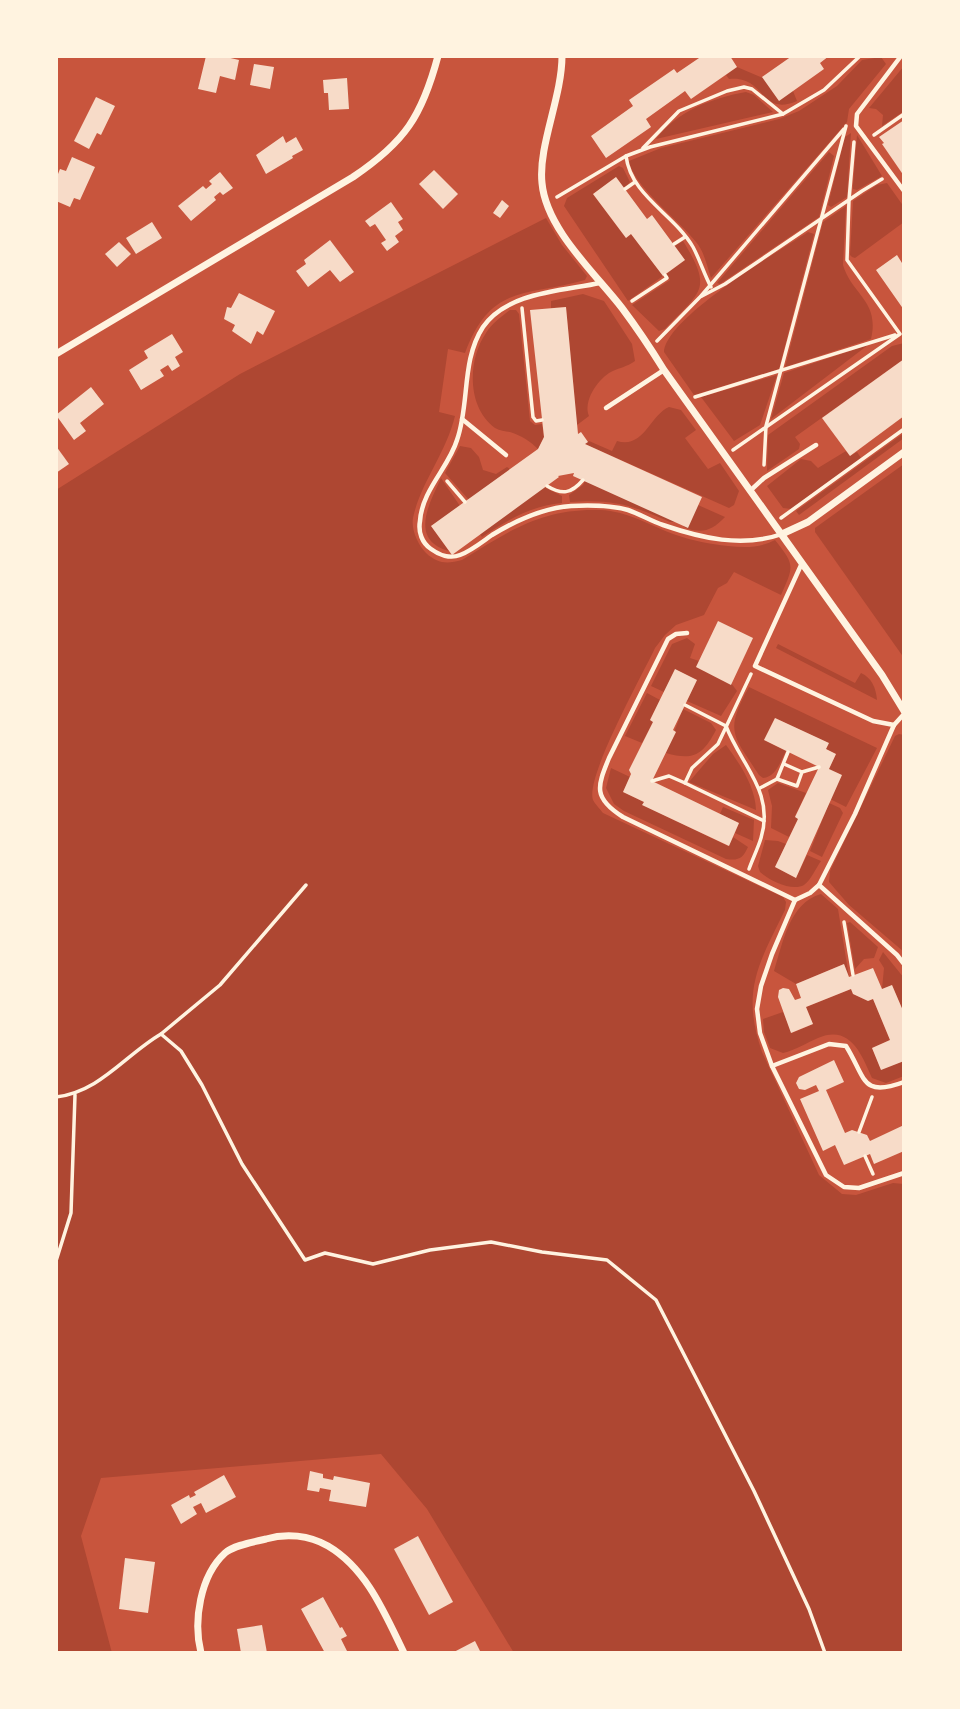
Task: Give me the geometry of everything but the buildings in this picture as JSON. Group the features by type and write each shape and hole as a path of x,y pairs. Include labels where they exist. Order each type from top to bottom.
{"street":[{"path":"56,354 382,158 402,138 419,112 431,84 438,56"},
{"path":"562,56 557,99 542,167 541,182 546,204 569,243 650,347 882,675 904,712"},
{"path":"782,534 808,522 904,452"},
{"path":"201,1653 198,1615 205,1587 212,1569 227,1551 277,1536 302,1536 327,1545 365,1578 404,1653"}],"lane":[{"path":"901,56 857,114 856,126 904,191"},
{"path":"600,283 522,299 506,307 484,326 469,360 457,442 440,471 419,520 420,535 429,548 441,555 461,555 499,530 535,513 567,506 601,506 628,510 699,536 731,542 765,540 782,534"},
{"path":"606,408 664,370"},
{"path":"462,419 506,455"},
{"path":"751,490 764,478 816,445"},
{"path":"802,562 755,666 873,721 894,725"},
{"path":"687,633 676,634 668,639 609,758 601,777 599,794 605,806 622,817 795,900"},
{"path":"904,712 894,725 820,885 795,900 772,954 761,986 757,1009 760,1033 772,1066 826,1175 844,1188 859,1188 904,1173"},
{"path":"820,885 904,964"},
{"path":"772,1066 837,1043 846,1046 867,1084 875,1089 889,1088 904,1082"}],"path":[{"path":"546,204 625,156 783,114 824,90 860,56"},
{"path":"642,150 679,111 727,91 744,87 752,89 783,114"},
{"path":"650,347 700,297 857,114"},
{"path":"866,140 904,114"},
{"path":"856,126 847,260 900,334"},
{"path":"764,478 766,426 845,127"},
{"path":"625,156 627,168 636,182 693,246 714,290"},
{"path":"700,297 891,174"},
{"path":"625,189 636,182"},
{"path":"674,244 685,237"},
{"path":"621,307 667,278 665,275"},
{"path":"522,299 533,418 536,421 542,420"},
{"path":"686,399 900,334"},
{"path":"725,456 900,334"},
{"path":"774,524 904,429"},
{"path":"858,451 863,458"},
{"path":"440,471 465,502"},
{"path":"547,486 565,493 583,480"},
{"path":"685,783 692,768 718,744 755,666"},
{"path":"685,705 726,726 764,799 762,836 745,877"},
{"path":"760,788 777,779 788,752"},
{"path":"785,764 802,772 819,767"},
{"path":"777,779 797,786 802,772"},
{"path":"652,781 669,776 764,821"},
{"path":"56,1097 75,1095 97,1084 220,985 306,885"},
{"path":"841,906 853,975"},
{"path":"161,1034 181,1051 202,1085 242,1164 305,1259 325,1253 373,1264 430,1250 491,1242 542,1252 607,1259 656,1300 754,1491 809,1609 825,1653"},
{"path":"859,1132 875,1089"},
{"path":"56,1261 71,1213 75,1095"},
{"path":"865,1156 876,1183"}],"shaded area":[{"path":"881,57 886,64 849,109 847,122 711,278 699,246 648,192 632,171 629,161 661,148 779,119 799,111 837,86 862,60"},
{"path":"904,66 904,111 882,126 883,115 876,109 869,108"},
{"path":"737,67 793,91 797,101 776,104 750,83 741,79 729,79 726,75"},
{"path":"746,92 754,95 773,112 656,139 674,121 696,107"},
{"path":"851,133 847,197 831,207 828,205 845,137"},
{"path":"857,135 882,176 857,190 853,189 853,185"},
{"path":"829,152 834,156 819,217 720,284 717,283"},
{"path":"619,166 623,168 630,182 624,188 616,177 593,194 626,238 631,234 663,276 628,301 564,206 567,198"},
{"path":"887,183 904,207 904,222 855,258 852,257 853,201 877,185"},
{"path":"846,206 843,265 872,316 871,339 785,367 823,222"},
{"path":"546,218 562,245 587,276 585,280 528,292 499,304 486,314 465,353 448,349 439,412 455,416 446,443 416,505 414,532 420,546 430,557 452,562 462,560 511,531 543,517 579,510 600,510 630,516 676,535 708,543 746,547 764,545 775,540 789,561 790,571 781,595 734,572 727,583 718,588 704,615 676,625 665,635 655,648 606,749 593,788 593,800 603,813 783,897 786,902 785,910 760,963 753,995 756,1031 762,1052 819,1175 842,1194 856,1195 893,1183 904,1184 904,1653 514,1653 427,1509 381,1454 101,1478 81,1536 112,1653 56,1653 56,490 240,374"},
{"path":"808,232 814,234 779,369 694,395 664,352 670,338 683,321 726,286"},
{"path":"683,241 698,270 699,290 665,329 659,331 632,305 670,280 666,274 685,260 675,246"},
{"path":"583,294 604,301 632,344 635,361 609,373 600,381 588,404 589,416 577,425 566,307 551,308 551,301"},
{"path":"510,310 516,310 519,314 530,421 535,425 542,424 544,437 538,449 522,437 495,428 479,408 475,396 473,369 480,344 491,326"},
{"path":"904,343 904,359 795,437 800,444 799,449 767,471 768,435 892,346"},
{"path":"868,345 771,419 784,373"},
{"path":"777,375 760,425 734,441 701,397"},
{"path":"669,407 681,410 696,430 685,438 708,469 720,463 739,491 734,505 729,508 585,444 589,441 612,451 617,441 626,442 640,436 662,411"},
{"path":"904,433 904,438 799,515 796,511"},
{"path":"460,446 471,448 479,457 483,470 496,474 507,467 510,469 469,500 445,473"},
{"path":"846,451 850,456 857,452 861,458 791,509 783,508 767,486 801,459 811,461 818,468"},
{"path":"904,464 904,658 815,532 815,528"},
{"path":"441,478 460,506 431,526 449,551 429,539 426,530 428,510"},
{"path":"585,481 677,522 670,522 622,504 599,501 570,502 569,495"},
{"path":"544,487 562,496 562,503 540,507 520,515 482,537 480,534"},
{"path":"698,505 725,517 706,530 696,531 684,527"},
{"path":"687,638 695,644 690,658 699,661 696,667 731,683 737,691 721,716 687,701 697,680 676,670 664,692 651,686 672,644"},
{"path":"778,644 855,683 861,673 865,675 873,684 877,700 776,648"},
{"path":"749,687 877,748 846,807 830,799 829,769 836,754 826,749 828,743 775,718 764,740 786,751 771,775 763,778 759,775 735,733 736,714"},
{"path":"647,693 660,700 642,743 625,736"},
{"path":"683,709 711,723 716,730 702,750 690,756 666,753"},
{"path":"904,735 904,952 849,905 829,882 830,871 895,736"},
{"path":"726,745 750,784 756,810 689,782 713,754"},
{"path":"611,768 630,777 623,792 644,802 643,805 728,846 733,837 748,847 744,854 734,860 726,859 624,811 614,804 606,788"},
{"path":"778,783 806,793 789,837 771,828 772,806 768,790"},
{"path":"829,803 840,808 843,813 822,857 810,851"},
{"path":"723,807 754,820 753,841 735,833 739,823 720,814"},
{"path":"765,840 786,844 775,867 796,878 807,855 821,861 804,885 793,887 781,884 760,872 758,866"},
{"path":"821,894 838,909 849,977 844,964 796,984 774,971 794,915 810,899"},
{"path":"850,922 878,947 874,958 864,959 855,969 847,923"},
{"path":"883,952 904,978 904,1013 892,985 882,989 884,968 879,960"},
{"path":"851,989 853,994 868,1001 873,999 890,1040 872,1048 881,1069 904,1061 904,1076 886,1083 872,1078 854,1044 839,1035 818,1038 783,1053 770,1048 763,1019 783,1012 792,1033 813,1024 806,1007"}]}
